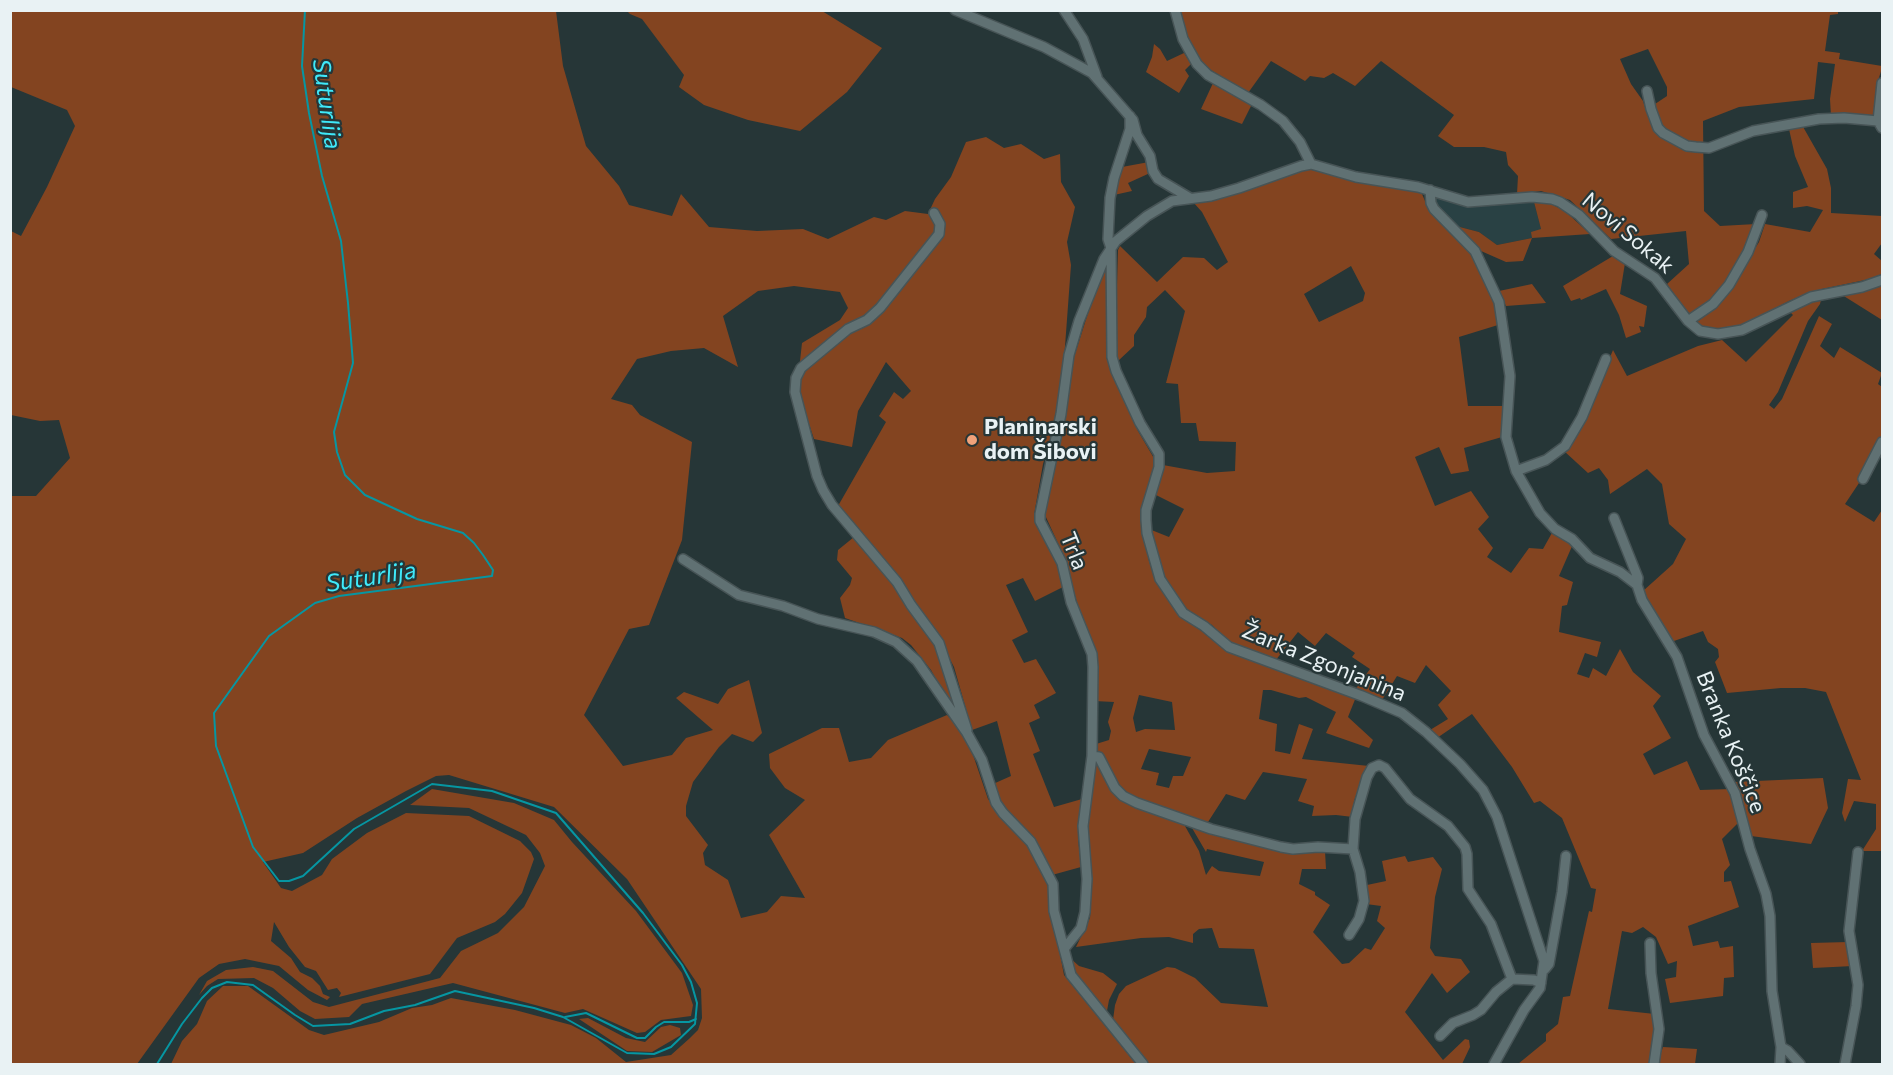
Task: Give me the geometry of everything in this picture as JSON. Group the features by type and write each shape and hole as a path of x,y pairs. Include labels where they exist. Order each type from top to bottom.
{"street":[{"path":"955,10 1044,47 1098,78 1136,125 1137,135 1150,156 1153,171 1158,179 1190,198"},
{"path":"1064,10 1083,39 1098,78"},
{"path":"1176,10 1183,39 1197,64 1209,75 1284,121 1300,142 1311,164"},
{"path":"1647,91 1651,109 1663,133 1687,146 1709,148 1753,131 1820,119 1844,118 1880,125 1882,83"},
{"name":"Žarka Zgonjanina","path":"1130,116 1130,129 1112,188 1108,239 1111,248 1112,357 1140,423 1158,454 1159,467 1146,510 1157,572 1183,613 1229,646 1394,709 1426,732 1460,764 1483,790 1497,817 1542,950 1544,971 1536,994 1524,1010 1494,1065"},
{"name":"Novi Sokak","path":"1311,164 1356,177 1418,187 1468,202 1552,199 1568,206 1614,251 1655,278 1688,321 1700,331 1709,334 1742,330 1788,306 1811,297 1862,287 1882,280"},
{"name":"Trla","path":"1064,949 1081,928 1085,912 1087,879 1083,826 1092,756 1092,654 1071,602 1062,563 1040,521 1040,514 1061,414 1069,355 1090,290 1104,258 1122,236 1156,210 1172,201 1211,196 1301,165 1311,164"},
{"path":"1430,190 1434,209 1475,251 1499,302 1509,376 1506,437 1516,471 1540,513 1555,529 1572,539 1590,558 1620,572 1637,585"},
{"path":"934,213 940,225 939,234 867,320 848,329 801,368 796,378 795,392 817,476 824,490 832,505 897,582 939,643 967,733"},
{"path":"1688,321 1713,304 1729,285 1748,252 1762,215"},
{"path":"1516,471 1546,460 1565,446 1582,417 1606,359"},
{"path":"1863,479 1882,442"},
{"name":"Branka Koščice","path":"1614,518 1638,578 1637,585 1645,605 1677,657 1704,735 1731,783 1752,857 1766,894 1770,916 1772,991 1780,1047 1780,1065"},
{"path":"683,560 739,595 783,606 818,619 874,632 896,642 917,661 967,733 982,760 996,803 1031,842 1053,884 1054,911 1071,975 1143,1065"},
{"path":"1092,756 1099,758 1115,788 1123,796 1146,806 1211,829 1281,847 1353,849"},
{"path":"1349,935 1359,919 1364,901 1360,872 1353,849 1355,819 1362,790 1370,771 1379,765 1385,768 1410,799 1448,826 1465,847 1468,889 1491,924 1512,979"},
{"path":"1845,1065 1858,985 1850,931 1858,852"},
{"path":"1544,971 1549,964 1566,856"},
{"path":"1650,943 1651,973 1659,1029 1654,1065"},
{"path":"1440,1036 1453,1023 1482,1010 1496,992 1512,979 1534,980 1541,983"},
{"path":"1780,1047 1788,1051 1800,1065"}],"shaded area":[{"path":"11,11 556,11 563,66 586,146 619,186 629,205 672,216 681,194 709,227 757,231 803,229 828,239 874,217 886,220 905,211 928,214 935,199 951,177 966,142 986,137 1004,148 1021,144 1044,159 1060,154 1061,182 1075,207 1067,242 1071,265 1064,360 1055,422 1043,464 1034,515 1056,558 1063,587 1035,601 1023,578 1006,585 1028,632 1012,640 1024,663 1036,659 1056,693 1034,705 1040,718 1029,723 1040,751 1033,754 1054,807 1082,799 1078,838 1081,867 1052,875 1030,833 1004,807 993,784 1011,776 997,721 972,730 954,667 941,642 901,580 838,506 886,422 879,416 894,392 903,399 911,391 886,362 858,411 852,447 814,439 797,388 802,343 840,320 848,308 840,292 794,286 758,291 723,316 738,367 704,348 671,351 637,359 611,399 632,405 640,415 692,442 682,540 649,625 629,629 584,715 623,766 672,755 686,738 713,730 676,698 684,692 718,704 728,689 749,680 762,733 753,742 732,734 719,747 693,782 686,806 686,816 708,845 703,853 705,865 728,880 741,918 767,912 781,896 805,898 769,835 805,800 785,788 770,768 769,754 822,728 839,728 849,762 871,758 888,740 947,715 967,737 988,799 1023,838 1050,883 1051,906 1064,975 1136,1064 171,1064 182,1041 197,1024 207,1001 223,986 248,986 309,1030 324,1035 379,1022 412,1008 432,1005 451,998 515,1010 571,1025 596,1038 626,1062 671,1055 698,1030 702,1018 701,989 627,879 554,807 449,775 436,776 406,791 357,818 303,853 263,862 281,888 292,891 322,875 332,859 367,833 406,813 469,816 520,841 531,852 534,859 522,893 505,914 495,922 457,938 430,974 339,997 341,993 337,988 328,990 316,971 305,967 289,947 274,922 271,941 291,958 300,972 312,978 320,986 323,994 330,997 327,1000 308,990 279,966 245,959 219,964 199,978 137,1064 11,1064 11,496 36,496 70,458 59,420 40,421 11,415 11,231 21,236 75,126 67,110 11,87"},
{"path":"627,11 822,11 882,48 847,92 800,131 748,120 704,105 679,87 684,75 642,19"},
{"path":"1180,11 1838,11 1838,14 1830,15 1825,51 1840,53 1839,59 1882,66 1882,68 1877,84 1875,116 1831,116 1830,99 1835,64 1818,62 1814,99 1739,107 1703,121 1704,211 1720,226 1756,224 1749,243 1721,289 1714,298 1692,315 1685,310 1667,284 1689,264 1686,231 1611,239 1570,200 1541,191 1517,194 1518,176 1508,165 1506,152 1484,147 1454,147 1438,136 1454,115 1381,61 1355,86 1333,73 1324,78 1310,76 1305,81 1271,61 1248,93 1206,67 1187,39","holes":["1648,49 1667,87 1667,96 1646,110 1620,59"]},
{"path":"1154,44 1167,61 1184,53 1191,64 1185,70 1189,76 1179,93 1146,72"},
{"path":"1213,83 1252,104 1242,124 1201,109"},
{"path":"1802,125 1827,169 1831,188 1831,213 1882,216 1882,243 1874,254 1882,261 1882,274 1870,279 1822,289 1789,301 1742,326 1718,330 1705,328 1696,323 1720,302 1731,287 1759,242 1765,224 1810,232 1823,210 1807,206 1793,208 1793,192 1808,187 1795,156 1789,129"},
{"path":"1149,162 1150,173 1128,183 1132,191 1114,195 1115,184 1122,167"},
{"path":"1307,169 1354,182 1418,191 1422,194 1428,208 1468,249 1495,299 1498,325 1459,337 1468,406 1504,406 1502,437 1464,448 1469,471 1451,474 1439,447 1415,457 1435,506 1471,491 1489,517 1478,529 1493,548 1487,557 1511,573 1529,548 1543,549 1553,531 1573,544 1559,576 1573,582 1567,605 1562,606 1559,632 1601,642 1597,657 1585,653 1577,674 1589,678 1593,668 1606,676 1620,649 1633,672 1661,696 1653,706 1671,738 1643,754 1654,775 1687,761 1700,790 1731,789 1739,822 1722,839 1730,865 1724,872 1724,882 1731,881 1739,907 1688,926 1693,946 1718,941 1720,948 1733,946 1734,977 1724,978 1723,996 1670,1003 1665,979 1676,977 1677,961 1668,964 1656,937 1643,927 1632,933 1622,931 1608,1009 1655,1014 1656,1039 1651,1064 1518,1064 1546,1041 1546,1034 1558,1024 1563,997 1570,996 1596,889 1591,888 1562,818 1540,801 1534,803 1512,767 1472,714 1437,738 1430,730 1448,719 1438,705 1451,691 1426,665 1415,683 1397,676 1382,700 1355,690 1370,669 1352,657 1355,653 1326,633 1315,646 1298,632 1275,661 1231,644 1212,625 1186,609 1169,587 1149,529 1169,537 1184,509 1154,494 1163,465 1207,473 1235,471 1236,442 1199,441 1196,423 1181,423 1178,384 1166,383 1185,311 1165,290 1147,307 1146,317 1134,335 1134,346 1118,361 1115,352 1118,250 1120,246 1157,282 1183,257 1204,258 1217,270 1228,262 1202,212 1193,202 1230,195","holes":["1351,266 1365,293 1363,301 1319,322 1304,294"]},
{"path":"1436,196 1455,202 1483,206 1534,202 1541,229 1532,238 1497,245 1479,232 1456,226 1438,208 1433,200"},
{"path":"1534,202 1551,204 1565,211 1590,234 1532,238 1531,232 1541,229"},
{"path":"1456,226 1479,232 1497,245 1532,238 1523,261 1506,262 1481,251"},
{"path":"1613,256 1625,263 1620,294 1647,306 1644,327 1639,326 1641,332 1626,338 1619,315 1606,289 1581,300 1580,298 1571,301 1563,286"},
{"path":"1103,266 1109,267 1106,357 1138,431 1155,460 1142,514 1149,561 1156,581 1178,614 1224,649 1319,686 1356,697 1348,717 1373,740 1369,748 1326,733 1336,712 1306,697 1299,698 1263,690 1259,719 1277,724 1275,751 1290,754 1299,724 1313,729 1302,759 1369,766 1354,801 1353,817 1312,816 1314,806 1298,801 1307,779 1263,772 1245,800 1226,794 1208,822 1179,815 1129,794 1117,783 1096,751 1096,744 1109,740 1111,731 1108,722 1114,702 1094,701 1098,684 1097,656 1081,616 1062,552 1045,515 1074,357","holes":["1139,695 1172,702 1175,730 1145,729 1136,732 1133,718","1149,749 1191,757 1183,776 1173,776 1169,788 1156,785 1159,773 1141,769"]},
{"path":"1532,284 1546,303 1506,306 1499,291"},
{"path":"1882,284 1882,320 1839,293 1868,290"},
{"path":"1816,299 1821,300 1820,304 1808,321 1778,392 1769,405 1774,409 1782,399 1819,316 1832,324 1820,346 1834,358 1840,347 1882,373 1878,384 1882,387 1882,435 1861,480 1845,504 1874,522 1882,510 1882,851 1862,851 1876,829 1876,804 1854,801 1845,822 1842,813 1848,779 1861,780 1826,692 1805,688 1781,688 1727,693 1715,662 1719,657 1718,649 1708,642 1703,631 1671,642 1643,591 1673,564 1686,539 1669,524 1662,484 1647,469 1610,494 1608,480 1599,468 1588,473 1564,451 1579,433 1613,350 1627,376 1698,346 1722,340 1746,362 1793,315 1789,311"},
{"path":"854,537 897,588 933,641 943,662 953,701 948,702 931,670 911,645 902,638 845,618 840,598 850,585 852,578 837,560 838,550"},
{"path":"1096,760 1114,794 1121,800 1185,826 1199,851 1206,875 1212,866 1219,871 1260,876 1264,862 1207,849 1206,852 1192,825 1281,852 1325,851 1326,869 1302,869 1299,884 1315,892 1315,895 1330,905 1313,932 1342,964 1349,963 1365,948 1371,950 1385,928 1377,921 1381,906 1366,904 1367,885 1386,881 1382,861 1405,856 1408,862 1433,857 1442,869 1435,897 1430,948 1435,956 1461,959 1470,972 1447,993 1432,973 1405,1012 1443,1060 1465,1039 1469,1040 1470,1047 1462,1064 1149,1064 1113,1020 1119,994 1126,986 1167,967 1175,968 1195,978 1221,1003 1268,1007 1254,949 1219,948 1212,928 1199,929 1193,934 1193,943 1169,937 1141,938 1076,947 1090,918 1092,878 1086,826 1090,813"},
{"path":"1823,778 1828,808 1811,844 1751,836 1734,782"},
{"path":"432,789 514,803 554,820 636,911 682,973 693,1005 691,1016 661,1020 645,1032 637,1033 583,1009 565,1013 453,983 362,1004 349,1017 315,1019 300,1011 273,988 254,978 218,979 199,995 207,981 226,970 253,967 273,971 313,1002 329,1007 440,978 461,951 498,933 524,907 545,866 540,853 526,835 469,808 410,805"},
{"path":"1848,942 1853,966 1813,968 1811,943"},
{"path":"1070,958 1079,966 1103,973 1117,984 1109,1000 1107,1011 1073,971"},
{"path":"588,1018 626,1038 645,1042 661,1027 670,1025 680,1028 681,1035 652,1052 627,1051 579,1019"},
{"path":"1663,1047 1697,1049 1695,1064 1657,1064"}],"waterway":[{"name":"Suturlija","path":"157,1064 182,1024 202,998 212,988 227,982 253,985 313,1026 350,1024 384,1011 415,1005 455,991 534,1008 563,1017 627,1053 654,1054 671,1047 695,1024 697,1003 691,982 682,965 643,913 556,813 492,791 432,784 354,829 303,876 289,881 279,881 253,847 216,746 214,713 269,636 315,603 339,596 492,576 493,570 474,543 463,533 417,519 365,495 345,475 337,452 334,432 353,363 341,241 322,176 302,66 305,10"},
{"name":"Suturlija","path":"565,1017 586,1013 637,1038 645,1038 664,1022 689,1022 696,1019"}],"place":[{"name":"Planinarski dom Šibovi","path":"972,440"}]}
